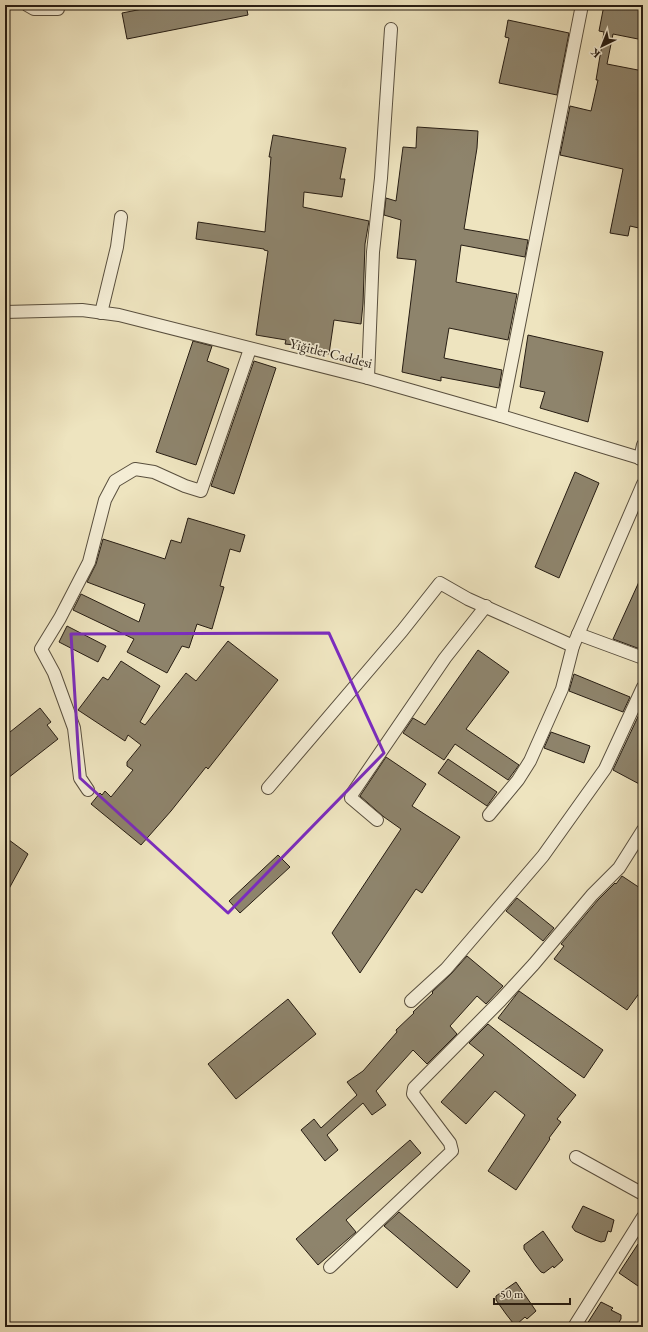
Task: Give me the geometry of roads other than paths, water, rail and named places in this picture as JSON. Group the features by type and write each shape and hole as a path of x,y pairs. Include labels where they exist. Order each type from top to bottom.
{"street":[{"path":"27,5 34,9 58,9"},
{"path":"501,416 582,5"},
{"path":"368,378 373,252 381,178 391,29"},
{"path":"101,313 117,247 120,217"},
{"name":"Yiğitler Caddesi","path":"5,312 82,310 119,315 368,378 501,416 642,459"},
{"path":"88,790 80,778 74,728 54,673 41,649 60,618 89,562 105,500 115,481 135,469 154,472 201,491 250,349"},
{"path":"642,459 643,445"},
{"path":"488,815 518,780 530,761 562,689 573,646 643,484"},
{"path":"268,788 402,631 440,583 573,646"},
{"path":"377,820 351,798 352,794 446,658 486,606"},
{"path":"578,634 643,658"},
{"path":"412,1001 446,969 543,856 605,769 643,687"},
{"path":"330,1267 452,1151 450,1143 413,1094 414,1088 501,1000 534,964 592,895 619,868 643,830"},
{"path":"576,1158 643,1194"},
{"path":"574,1327 643,1217"}]}
